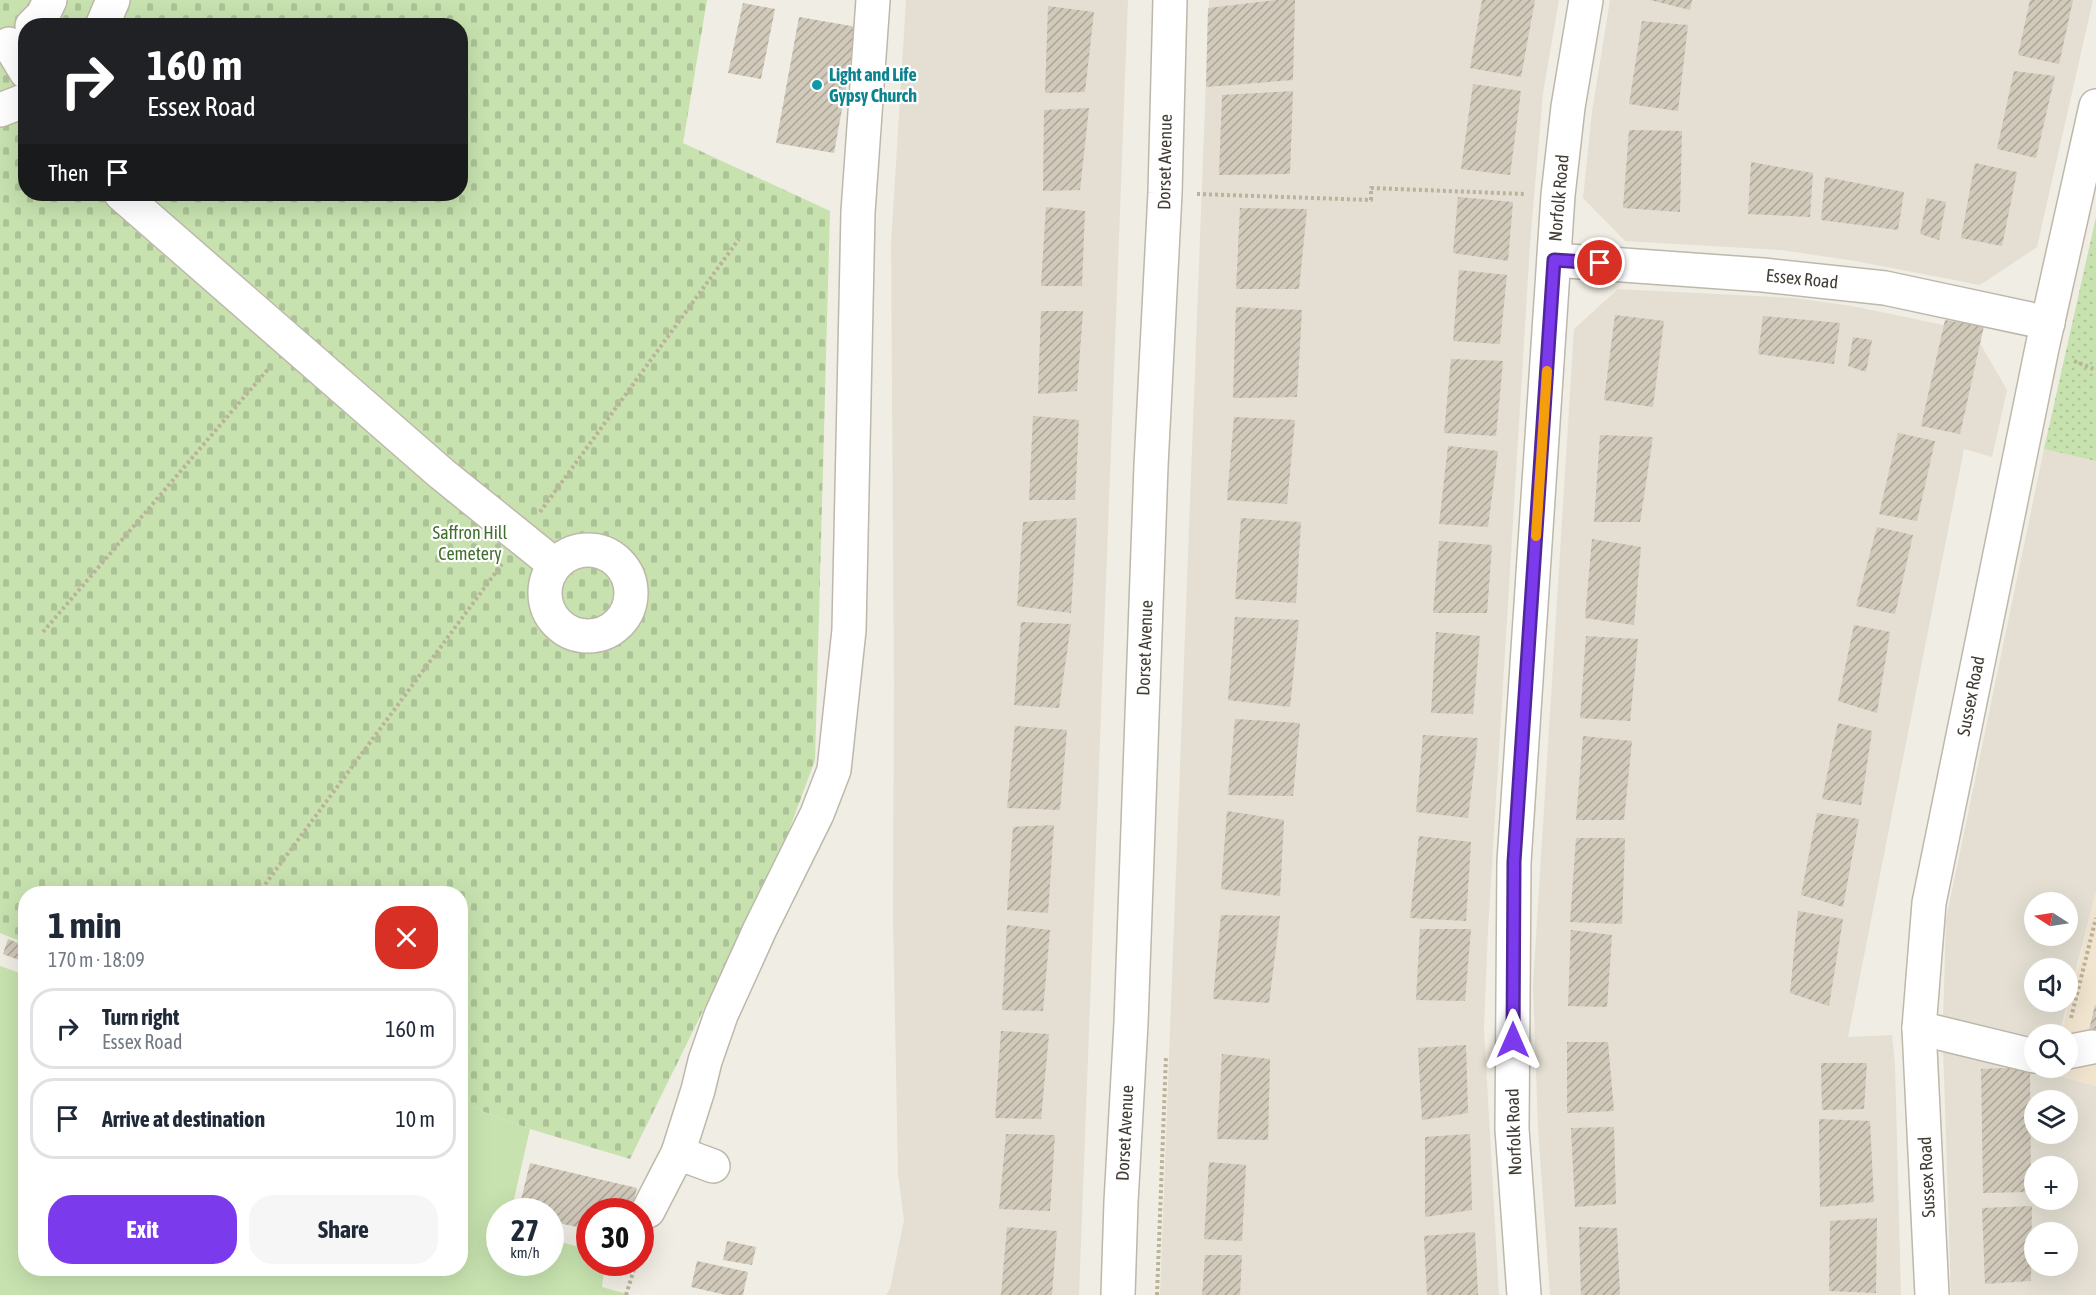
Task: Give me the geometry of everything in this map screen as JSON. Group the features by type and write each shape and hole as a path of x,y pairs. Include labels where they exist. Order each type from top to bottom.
{"street":[{"path":"39,18 50,0"},
{"path":"105,18 113,0"},
{"path":"654,1200 678,1154 721,1015 760,929 817,814 834,770 849,630 858,212 873,0"},
{"name":"Dorset Avenue","path":"1118,1295 1120,1202 1131,1023 1151,466 1165,193 1170,0"},
{"name":"Norfolk Road","path":"1524,1295 1512,1129 1514,862 1558,195 1568,107 1586,0"},
{"path":"0,110 18,103"},
{"name":"Sussex Road","path":"1932,1295 1919,1028 1929,903 2048,323 2096,106"},
{"path":"129,201 442,474 555,565"},
{"name":"Essex Road","path":"1554,260 1763,275 1885,288 2048,323"},
{"path":"1919,1028 2024,1054"},
{"path":"678,1154 713,1166"}],"path":[{"path":"1165,193 1371,200 1371,188 1558,195"},
{"path":"264,886 739,239"},
{"path":"43,632 291,343"},
{"path":"2078,1030 2096,918"},
{"path":"1157,1295 1166,1049"},
{"path":"626,1295 632,1276"}],"shaded area":[{"path":"906,0 1128,0 1079,1295 886,1295 890,1289 904,1220 898,1174 893,916 891,245"},
{"path":"1209,0 1559,0 1543,93 1530,244 1488,930 1484,1028 1499,1295 1160,1295"},
{"path":"1610,0 2093,0 2037,247 1980,285 1855,261 1781,250 1625,241 1583,198 1592,112"},
{"path":"1618,289 1794,298 1852,306 1973,331 2007,390 1992,457 1964,449 1848,1037 1892,1035 1895,1065 1901,1295 1550,1295 1538,1129 1533,985 1574,329"},
{"path":"2044,449 2096,461 2096,892 2078,962 2078,958 2024,958 2024,1012 2065,1012 2062,1024 2024,1024 2024,1046 1943,1022 1946,919"},
{"path":"2096,893 2096,1086 2066,1078 2078,1078 2078,1024 2064,1024 2067,1012 2078,1012 2078,966"},
{"path":"1943,1045 2024,1067 2024,1078 2066,1078 2096,1086 2096,1295 1951,1295"}],"green space":[{"name":"Saffron Hill Cemetery","path":"0,0 707,0 683,143 830,211 815,760 781,852 630,1159 530,1129 468,1106 468,886 18,886 18,940 0,933"},
{"path":"2096,217 2096,461 2044,449"},
{"path":"0,966 18,972 18,1276 468,1276 468,1106 530,1129 514,1198 486,1198 486,1276 564,1276 564,1243 576,1246 576,1276 603,1276 602,1287 630,1295 0,1295"}],"building":[{"path":"1295,0 1293,80 1206,87 1208,8"},
{"path":"1482,0 1535,0 1521,77 1470,68"},
{"path":"1650,0 1692,0 1690,10"},
{"path":"2030,0 2073,0 2059,64 2018,55"},
{"path":"743,3 775,9 761,79 728,73"},
{"path":"1048,6 1094,12 1085,92 1045,93"},
{"name":"Light and Life Gypsy Church","path":"799,17 857,27 834,153 776,143"},
{"path":"1642,21 1688,25 1678,111 1629,104"},
{"path":"2014,71 2055,76 2036,158 1997,149"},
{"path":"1473,84 1521,91 1510,175 1461,169"},
{"path":"1293,91 1290,174 1219,175 1222,95"},
{"path":"1089,108 1080,190 1043,191 1044,110"},
{"path":"1629,130 1682,131 1680,212 1623,208"},
{"path":"1751,162 1813,173 1810,217 1748,214"},
{"path":"1975,163 2017,172 2002,246 1961,238"},
{"path":"1825,177 1904,192 1898,230 1821,220"},
{"path":"1458,197 1513,202 1508,261 1453,253"},
{"path":"1927,198 1946,202 1939,240 1920,234"},
{"path":"1046,207 1085,211 1082,286 1041,286"},
{"path":"1240,208 1307,209 1299,289 1236,289"},
{"path":"1459,270 1507,275 1500,344 1453,341"},
{"path":"1236,307 1302,310 1297,397 1233,398"},
{"path":"1041,311 1083,311 1077,391 1038,394"},
{"path":"1615,315 1664,321 1653,407 1604,400"},
{"path":"1763,316 1840,323 1834,364 1758,354"},
{"path":"1945,320 1984,326 1960,434 1921,426"},
{"path":"1853,337 1872,340 1866,372 1848,366"},
{"path":"1451,359 1503,361 1496,436 1444,433"},
{"path":"1033,416 1079,420 1075,500 1029,500"},
{"path":"1234,417 1295,420 1287,504 1227,500"},
{"path":"1898,433 1935,441 1917,521 1879,514"},
{"path":"1600,435 1653,437 1640,522 1594,522"},
{"path":"1448,446 1498,451 1488,527 1439,524"},
{"path":"1077,518 1071,613 1017,606 1023,522"},
{"path":"1241,518 1301,522 1296,603 1235,599"},
{"path":"1877,527 1913,535 1895,614 1856,606"},
{"path":"1592,539 1641,547 1634,625 1585,618"},
{"path":"1439,541 1492,545 1487,613 1433,613"},
{"path":"1235,617 1299,620 1290,707 1228,700"},
{"path":"1021,622 1071,624 1059,708 1014,705"},
{"path":"1854,625 1890,632 1877,713 1838,701"},
{"path":"1436,632 1480,636 1473,714 1431,713"},
{"path":"1586,636 1638,639 1630,721 1580,718"},
{"path":"1235,719 1300,723 1293,796 1228,795"},
{"path":"1838,723 1872,731 1861,805 1822,799"},
{"path":"1015,726 1067,730 1060,810 1007,808"},
{"path":"1423,735 1478,738 1468,818 1416,812"},
{"path":"1583,736 1632,741 1624,820 1576,820"},
{"path":"1227,811 1284,820 1280,896 1221,889"},
{"path":"1817,813 1859,819 1843,907 1801,895"},
{"path":"1054,825 1048,913 1007,910 1013,827"},
{"path":"1419,836 1471,842 1466,921 1410,918"},
{"path":"1576,838 1625,838 1622,924 1570,922"},
{"path":"1798,911 1843,919 1829,1006 1790,993"},
{"path":"1221,915 1280,916 1269,1003 1213,999"},
{"path":"1007,925 1050,930 1043,1011 1002,1010"},
{"path":"1420,929 1471,929 1465,1001 1416,1000"},
{"path":"1571,930 1612,935 1607,1007 1568,1006"},
{"path":"8,939 18,943 18,960 3,954"},
{"path":"2096,1006 2096,1032 2089,1030"},
{"path":"1001,1031 1049,1034 1041,1119 995,1118"},
{"path":"1567,1042 1608,1042 1614,1111 1567,1113"},
{"path":"1466,1045 1468,1113 1422,1120 1418,1048"},
{"path":"1222,1054 1270,1059 1268,1140 1217,1139"},
{"path":"1821,1063 1867,1063 1864,1109 1822,1110"},
{"path":"2024,1067 2024,1078 2030,1078 2030,1090 2024,1090 2024,1144 2031,1144 2031,1156 2024,1156 2024,1192 1983,1193 1981,1069"},
{"path":"1819,1119 1870,1121 1874,1202 1820,1207"},
{"path":"1614,1127 1616,1204 1575,1207 1571,1128"},
{"path":"1006,1134 1055,1135 1050,1211 999,1209"},
{"path":"1470,1134 1472,1210 1425,1217 1425,1137"},
{"path":"1209,1162 1246,1165 1242,1241 1204,1239"},
{"path":"530,1163 637,1188 634,1198 576,1198 576,1227 564,1224 564,1198 521,1198"},
{"path":"2024,1206 2024,1210 2032,1210 2032,1222 2024,1222 2024,1276 2031,1276 2031,1281 1985,1284 1982,1208"},
{"path":"1877,1218 1876,1293 1829,1291 1830,1221"},
{"path":"1007,1227 1057,1231 1052,1295 1001,1295"},
{"path":"1579,1227 1617,1228 1620,1295 1581,1295"},
{"path":"1475,1232 1478,1295 1427,1295 1424,1236"},
{"path":"727,1241 756,1247 752,1265 723,1260"},
{"path":"1205,1255 1242,1255 1240,1295 1202,1295"},
{"path":"697,1261 748,1272 743,1295 726,1295 691,1287"}],"slow traffic":[{"path":"1536,536 1547,371"}],"place":[{"name":"Light and Life Gypsy Church","path":"817,85"}],"route":[{"path":"1513,1040 1514,862 1554,260 1600,263"}]}
